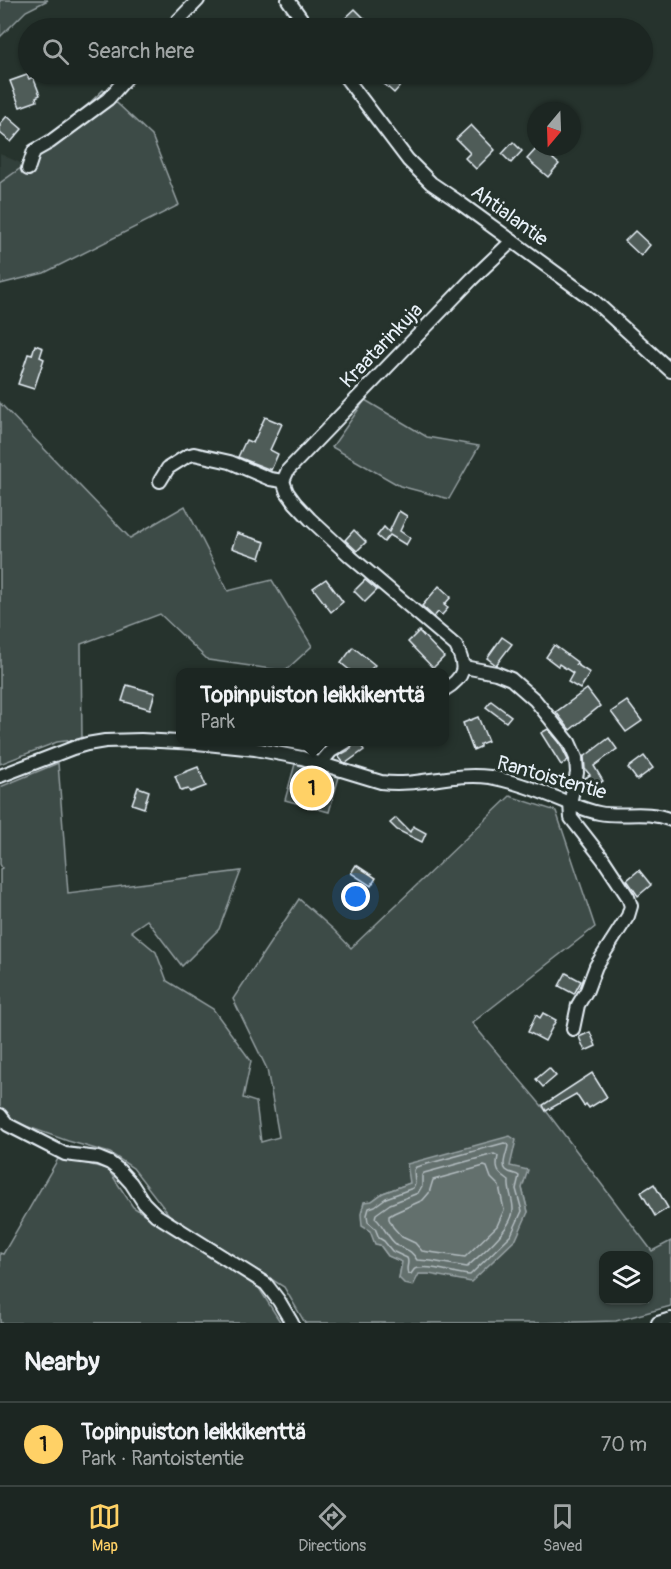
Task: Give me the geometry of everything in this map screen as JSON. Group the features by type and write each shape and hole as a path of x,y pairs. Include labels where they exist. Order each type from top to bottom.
{"street":[{"path":"181,18 198,0"},
{"path":"288,0 301,18"},
{"path":"28,169 34,152 108,99 121,84"},
{"name":"Ahtialantie","path":"351,84 408,160 431,183 593,300 671,371"},
{"name":"Kraatarinkuja","path":"283,481 288,470 296,461 472,279 512,241"},
{"path":"160,481 168,468 194,454 230,462 270,479 283,481 291,497 310,519 456,646 464,667 459,678 449,686"},
{"path":"464,667 496,673 511,679 535,700 569,742 576,758 577,773 570,803 571,818 603,858 628,897 631,906 628,916 596,966 578,1005 573,1029"},
{"name":"Rantoistentie","path":"0,776 87,744 141,740 176,742"},
{"name":"Rantoistentie","path":"226,746 302,758 381,782 417,782 442,777 491,777 596,813 647,813 671,820"},
{"path":"320,764 330,751 338,746"},
{"path":"0,1115 8,1125 65,1154 98,1158 110,1163 131,1183 144,1203 156,1215 266,1284 292,1323"},
{"path":"658,1323 671,1319"}],"shaded area":[{"path":"0,0 48,0 26,11 0,37"},
{"path":"103,90 152,136 179,205 44,273 0,284 0,183 25,165"},
{"path":"0,154 25,165 0,183"},
{"path":"365,400 427,437 479,446 449,499 400,486 332,447"},
{"path":"0,403 130,538 185,506 228,591 272,580 312,646 288,668 264,668 208,660 160,614 81,644 82,739 57,742 0,764"},
{"path":"58,763 68,893 241,871 219,929 182,966 147,920 131,931 156,952 167,981 213,1009 251,1061 243,1098 256,1102 261,1142 279,1137 267,1069 233,999 299,899 351,948 510,796 556,811 595,927 472,1023 547,1112 652,1251 671,1241 671,1306 616,1321 305,1323 284,1287 170,1216 133,1168 110,1153 0,1117 0,869 2,868 0,864 0,787","holes":["410,1183 522,1188 528,1212 429,1274 399,1278 402,1262 388,1256 373,1238 372,1201 383,1193"]},
{"path":"295,764 339,777 329,812 285,800"},
{"path":"59,1157 108,1169 133,1207 259,1288 281,1323 0,1323 0,1253 3,1254"}],"water":[{"path":"510,1136 516,1140 510,1166 528,1170 522,1188 528,1212 516,1239 471,1282 419,1274 413,1286 405,1284 399,1278 402,1262 388,1256 380,1245 375,1244 370,1231 362,1226 361,1214 364,1202 372,1201 383,1193 410,1183 407,1164"}],"building":[{"path":"355,9 364,18 346,18"},
{"path":"18,78 18,84 36,84 40,95 36,97 37,101 20,107 10,81"},
{"path":"384,84 402,84 394,93"},
{"path":"7,116 22,129 11,142 0,133 0,124"},
{"path":"471,125 495,150 476,169 465,158 470,153 456,139"},
{"path":"513,142 522,151 511,163 502,154"},
{"path":"530,156 554,156 553,159 559,164 548,177 527,159"},
{"path":"635,231 650,245 641,256 625,241"},
{"path":"35,345 43,348 40,357 44,359 34,389 18,384 28,354 32,355"},
{"path":"265,417 282,424 270,450 278,454 271,470 238,457 246,440 253,443"},
{"path":"399,511 407,516 400,531 410,538 406,545 390,535 384,542 377,536 384,527 389,532"},
{"path":"354,530 366,542 357,551 345,540"},
{"path":"237,533 265,542 260,558 232,548"},
{"path":"326,579 343,602 331,612 313,588"},
{"path":"365,580 377,590 365,602 354,591"},
{"path":"439,586 451,597 444,605 448,608 442,615 438,612 434,617 422,606"},
{"path":"419,631 444,657 433,668 408,642"},
{"path":"502,637 512,644 496,665 487,658"},
{"path":"554,645 590,673 580,689 568,682 573,673 546,657"},
{"path":"353,647 375,665 372,668 347,668 341,663"},
{"path":"127,685 155,693 150,709 122,701"},
{"path":"587,689 600,706 570,730 556,712"},
{"path":"491,701 511,716 506,722 486,707"},
{"path":"627,701 642,721 626,732 611,712"},
{"path":"478,717 488,741 473,750 463,723"},
{"path":"548,729 559,742 568,760 561,765 541,733"},
{"path":"609,738 617,749 594,766 603,781 592,788 585,778 590,775 585,769 584,757"},
{"path":"352,746 361,746 364,750 346,763 343,762 338,756"},
{"path":"644,756 653,768 637,780 628,768"},
{"path":"198,767 206,786 190,792 188,789 181,791 175,776"},
{"path":"138,787 149,791 144,808 132,804"},
{"path":"396,818 410,832 413,826 426,833 422,842 397,830 390,823"},
{"path":"356,865 376,878 371,886 351,873"},
{"path":"639,870 651,885 638,896 627,880"},
{"path":"566,973 581,981 574,994 559,986"},
{"path":"543,1013 556,1020 545,1041 528,1032 536,1015 540,1018"},
{"path":"590,1032 596,1046 585,1051 579,1037"},
{"path":"549,1068 556,1076 543,1087 536,1079"},
{"path":"592,1073 607,1097 589,1108 586,1104 584,1106 576,1094 546,1111 543,1105"},
{"path":"654,1184 668,1208 655,1216 641,1192"}],"place":[{"name":"Topinpuiston leikkikenttä","path":"312,788"}]}
